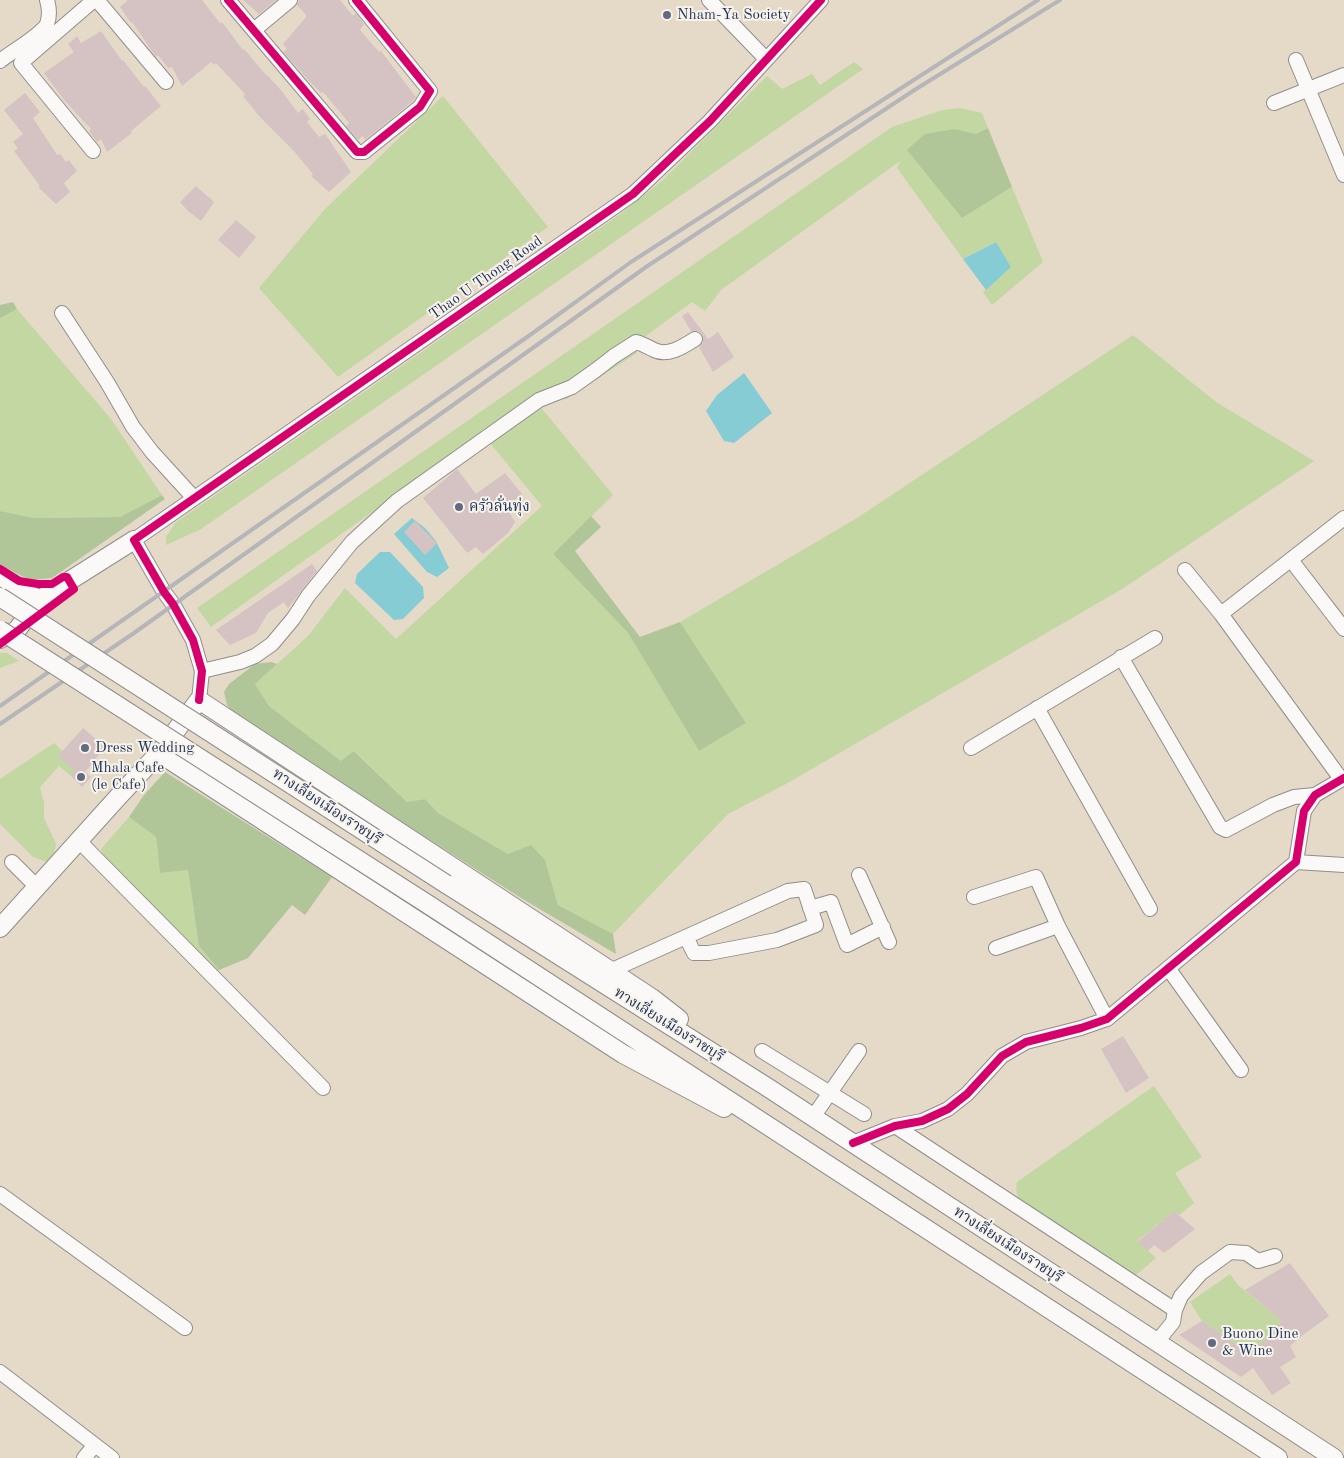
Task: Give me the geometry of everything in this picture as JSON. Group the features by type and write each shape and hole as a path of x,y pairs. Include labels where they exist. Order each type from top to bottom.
{"main road":[{"path":"0,639 17,630 39,600 134,540"},
{"path":"0,576 39,600"},
{"name":"ทางเลี่ยงเมืองราชบุรี","path":"0,597 446,884 767,1087 1334,1458"},
{"name":"ทางเลี่ยงเมืองราชบุรี","path":"0,630 430,905 1278,1458"},
{"path":"0,928 159,753 199,700 652,998 767,1087"},
{"path":"159,753 623,1054 830,1165"}],"street":[{"path":"0,61 41,30 47,23 49,10 47,0"},
{"path":"93,151 21,63 96,0 166,82"},
{"path":"228,0 357,152 364,152 420,107 430,91 356,0"},
{"path":"254,30 290,0"},
{"path":"709,0 766,59"},
{"name":"Thao U Thong Road","path":"134,540 633,194 710,120 821,0"},
{"path":"1296,60 1344,175"},
{"path":"1274,103 1344,75"},
{"path":"62,314 107,382 133,426 152,452 193,498"},
{"path":"202,671 240,662 255,656 272,644 294,619 308,596 352,542 397,501 539,400 572,387 636,342 645,344 654,350 666,352 679,348 695,339"},
{"path":"1221,614 1344,518"},
{"path":"134,540 193,640 202,671 199,700"},
{"path":"1290,560 1344,629"},
{"path":"1121,657 1220,827 1226,830 1272,805 1294,796 1315,794 1342,778 1221,614 1186,570"},
{"path":"971,748 1155,638"},
{"path":"1037,708 1150,909"},
{"path":"852,1143 895,1126 922,1121 948,1109 967,1094 1002,1056 1026,1042 1081,1028 1107,1019 1296,862 1304,811 1315,794"},
{"path":"78,840 323,1088"},
{"path":"12,862 37,887"},
{"path":"1296,862 1344,864"},
{"path":"859,875 889,942"},
{"path":"974,897 1036,877 1058,926 1107,1019"},
{"path":"610,971 788,891 804,889 816,925 777,940 709,953 694,953 686,937"},
{"path":"810,908 831,902 847,945 883,927"},
{"path":"996,948 1058,926"},
{"path":"1168,968 1241,1070"},
{"path":"762,1051 864,1114"},
{"path":"813,1117 859,1051"},
{"path":"895,1126 1175,1310"},
{"path":"0,1194 185,1328"},
{"path":"1156,1343 1173,1322 1175,1310 1182,1296 1201,1273 1230,1252 1246,1253 1258,1260 1275,1256"},
{"path":"0,1372 112,1458"},
{"path":"84,1458 95,1445"}],"green space":[{"path":"854,62 863,69 201,529 166,545 166,537 175,523 619,215 663,180 767,76 782,89 812,74 820,85"},
{"path":"443,96 548,227 338,377 259,288 325,209"},
{"path":"960,108 982,113 988,128 976,134 955,129 962,218 1012,187 1043,262 992,305 983,292 1011,267 995,242 963,259 897,168 900,161 721,290 705,311 692,302 632,346 637,353 565,400 557,385 544,392 483,433 211,627 197,608 892,127 942,110"},
{"path":"988,128 1012,187 962,218 907,150 925,134 955,129 976,134"},
{"path":"13,302 17,309 0,318 0,305"},
{"path":"17,309 111,419 162,495 120,517 34,518 0,511 0,318"},
{"path":"1133,335 1216,402 1314,461 1122,589 786,784 728,814 613,934 558,905 545,860 508,854 438,813 425,799 407,802 355,751 341,761 269,706 255,684 308,636 345,588 396,639 542,506 490,443 539,405 613,495 553,554 628,633 699,751 746,723 680,622 857,518"},
{"path":"162,495 165,499 52,578 30,580 0,565 0,511 34,518 120,517"},
{"path":"591,516 601,527 575,551 640,637 680,622 746,723 699,751 628,633 553,554"},
{"path":"0,653 7,653 19,661 0,668"},
{"path":"271,662 277,664 255,684 269,706 341,761 354,751 407,802 425,799 438,813 508,854 531,845 545,860 558,905 613,934 616,954 521,898 237,717 227,705 224,692 229,684 255,664"},
{"path":"54,743 79,767 71,776 59,766 40,787 44,803 44,818 56,844 54,854 47,862 33,857 0,824 0,779"},
{"path":"165,772 332,877 305,915 292,905 248,958 219,970 199,946 188,870 160,873 156,837 129,817 144,795"},
{"path":"129,817 156,837 160,873 188,870 199,946 219,970 211,973 103,854 101,849"},
{"path":"1154,1086 1202,1157 1175,1173 1194,1203 1179,1215 1174,1211 1137,1241 1156,1258 1130,1280 1024,1205 1016,1192 1016,1186 1017,1182"},
{"path":"1230,1274 1238,1285 1282,1321 1251,1354 1202,1321 1190,1302"}],"water":[{"path":"996,242 1011,267 986,290 963,259"},
{"path":"744,373 772,413 734,443 724,441 706,411 717,395"},
{"path":"412,518 425,528 436,541 449,568 437,577 427,572 394,534"},
{"path":"380,552 390,552 423,587 424,598 403,619 394,620 355,583 357,574"}],"building":[{"path":"128,0 202,0 220,23 222,22 243,50 281,90 298,113 303,109 310,119 307,122 319,137 325,134 351,172 329,192 311,176 313,174 293,150 259,116 243,96 245,94 216,63 214,65 211,62 182,86 172,67 168,68 158,55 156,57 120,7"},
{"path":"243,0 276,0 259,14"},
{"path":"299,0 340,0 353,16 356,13 364,24 360,30 379,52 381,51 416,97 365,140 363,136 358,140 346,126 349,123 323,92 321,93 311,83 283,52 287,49 283,44 307,16 297,5"},
{"path":"101,31 122,61 161,106 131,131 132,133 107,152 101,139 97,142 89,131 91,129 64,100 44,73 74,52 68,44 77,36 81,43"},
{"path":"25,93 40,112 33,118 57,155 60,154 66,162 69,160 77,171 64,183 70,192 56,204 38,187 40,186 14,151 18,148 13,142 23,134 4,110"},
{"path":"196,186 214,202 201,221 180,202"},
{"path":"236,220 256,237 239,258 218,240"},
{"path":"688,312 708,339 718,332 734,357 713,372 699,347 703,343 703,335 699,331 691,331 682,316"},
{"name":"ครัวลั่นทุ่ง","path":"457,469 476,494 505,473 522,494 506,507 515,522 508,533 483,554 476,547 467,553 423,498"},
{"path":"415,521 437,543 425,555 404,532"},
{"path":"312,564 317,571 293,602 288,608 284,602 268,613 256,633 230,645 216,630"},
{"name":"Dress Wedding","path":"83,728 105,747 85,772 91,777 82,787 71,776 75,771 58,756"},
{"path":"1123,1036 1149,1078 1126,1093 1101,1049"},
{"path":"1174,1211 1195,1229 1164,1253 1154,1245 1148,1251 1137,1242"},
{"path":"1290,1263 1329,1316 1290,1346 1296,1357 1280,1367 1291,1383 1272,1395 1253,1368 1241,1377 1179,1335 1202,1321 1251,1354 1282,1321 1245,1290"}],"railway":[{"path":"0,706 530,335 631,262 1038,0"},
{"path":"0,724 134,633 646,267 916,89 1060,0"}],"cycle path":[{"path":"228,0 357,152 364,152 420,107 430,91 356,0"},
{"path":"199,700 202,671 193,640 134,540 633,194 710,121 821,0"},
{"path":"0,569 19,581 38,584 52,584 63,577 67,577 74,589 0,644"},
{"path":"853,1143 895,1126 922,1121 948,1109 967,1094 1002,1056 1026,1042 1081,1028 1107,1019 1296,862 1304,811 1315,795 1344,778"}],"place":[{"name":"Nham-Ya Society","path":"667,15"},
{"name":"ครัวลั่นทุ่ง","path":"459,507"},
{"name":"Dress Wedding","path":"85,748"},
{"name":"Mhala Cafe (le Cafe)","path":"81,777"},
{"name":"Buono Dine & Wine","path":"1212,1343"}]}
